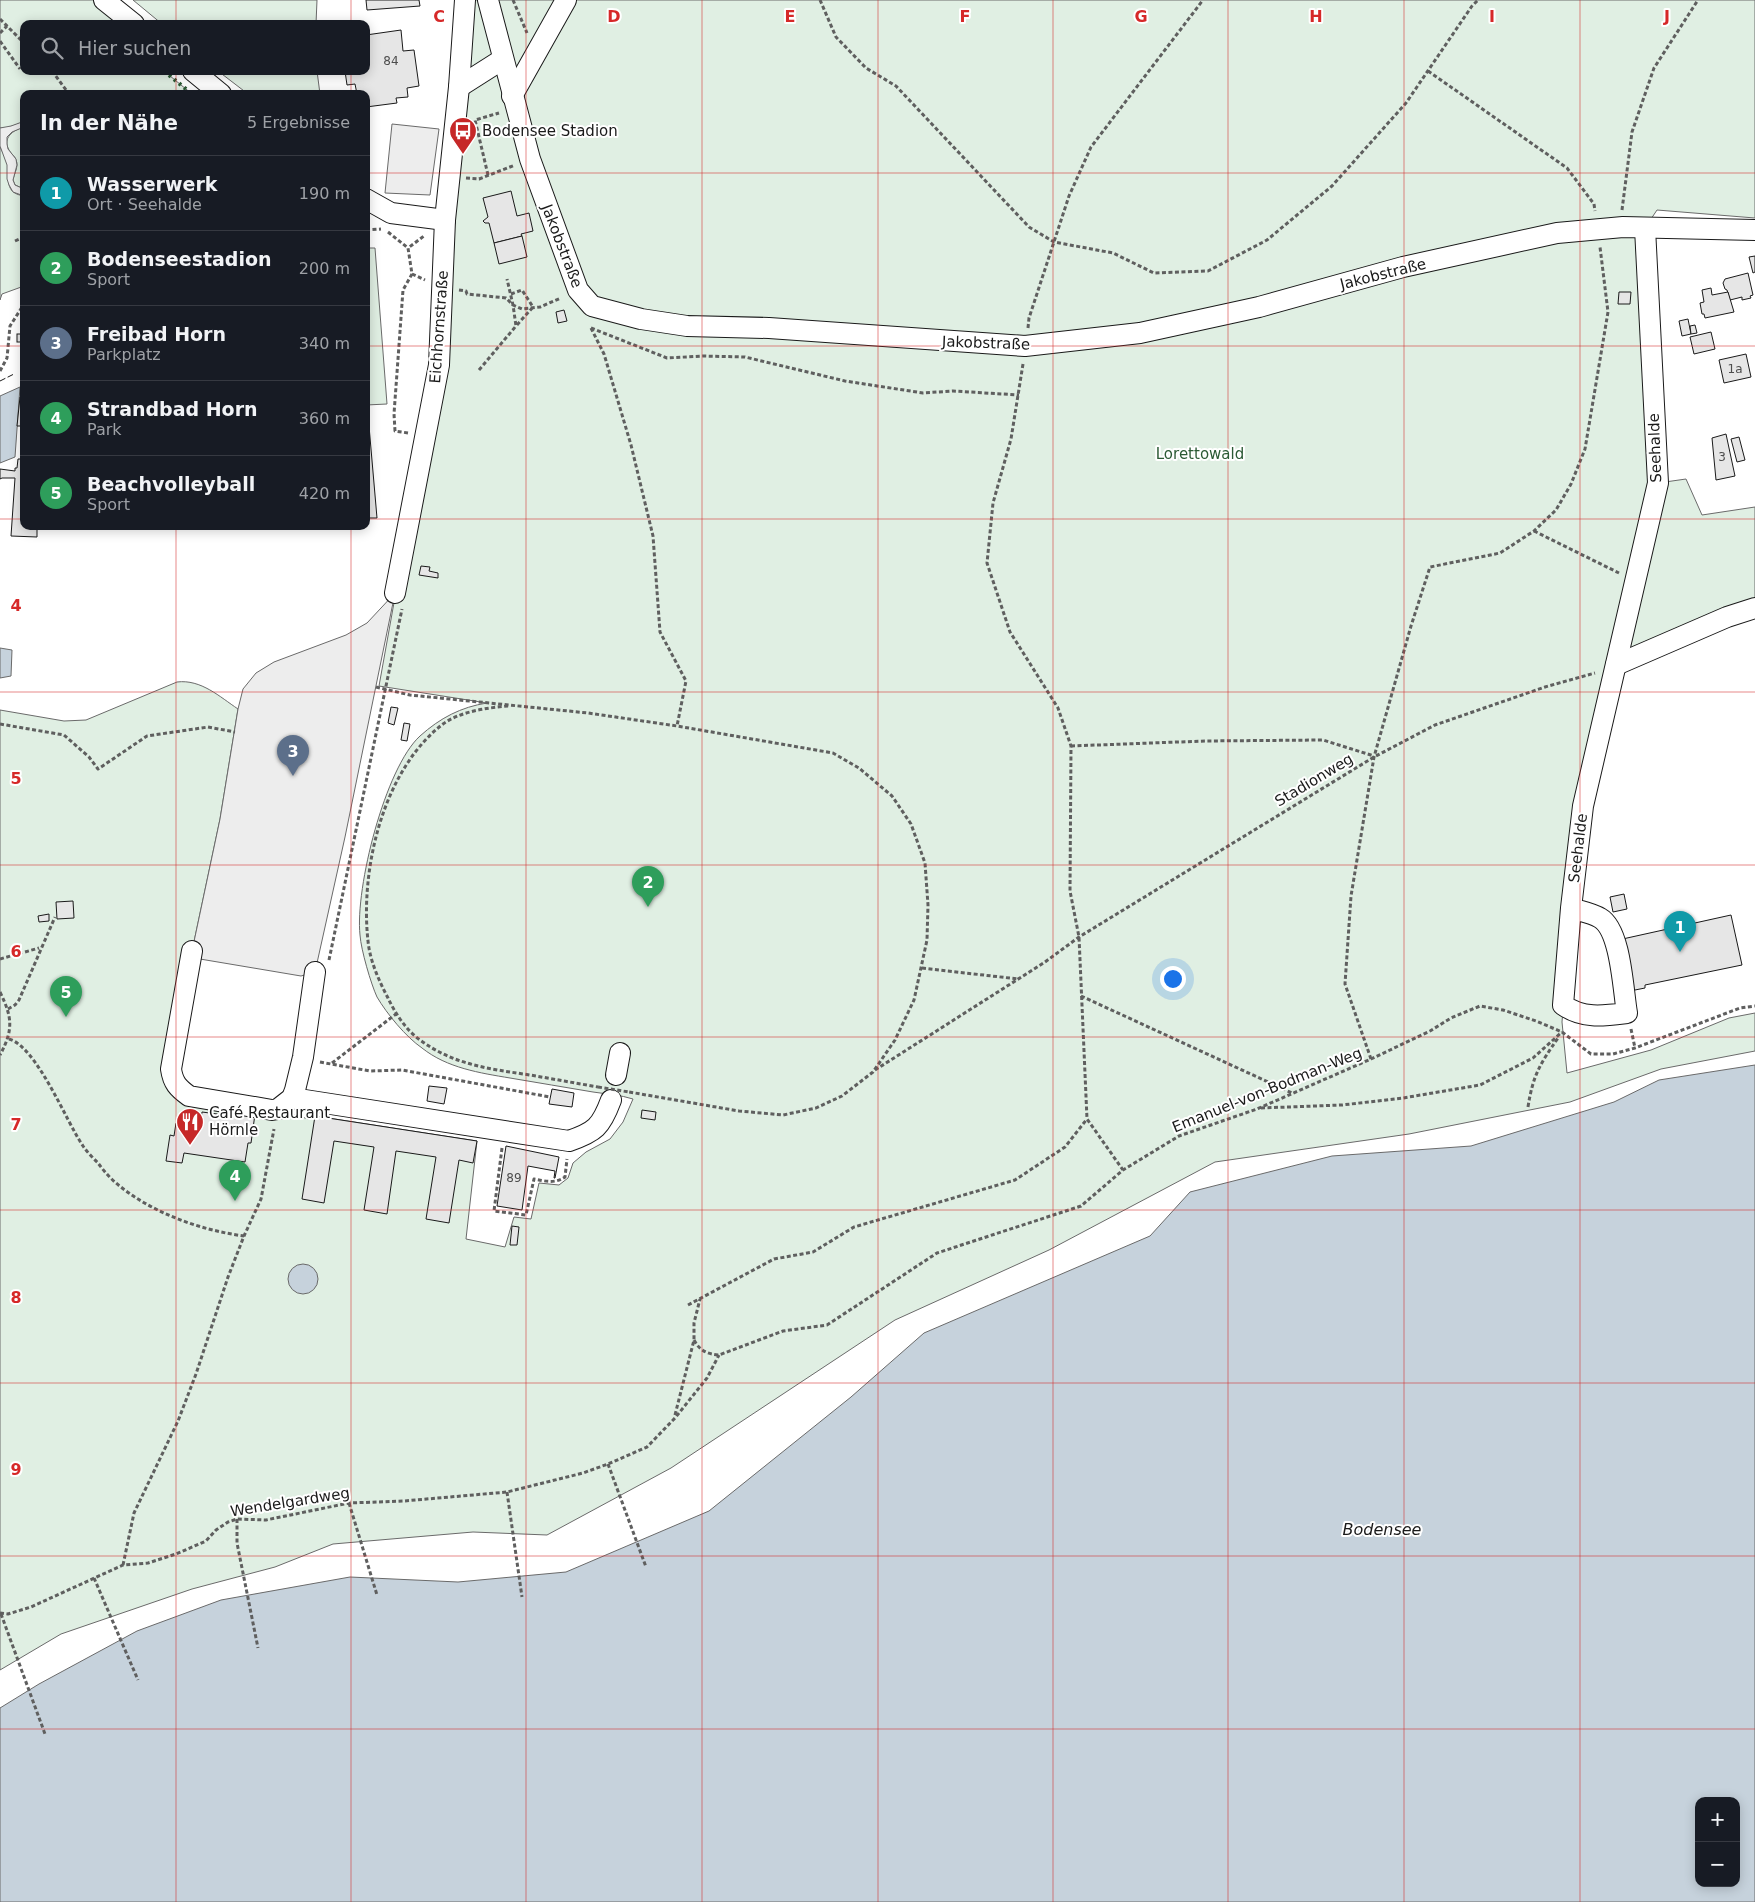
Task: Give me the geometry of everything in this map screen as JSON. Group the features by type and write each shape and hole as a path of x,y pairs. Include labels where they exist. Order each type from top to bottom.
{"street":[{"path":"104,0 129,20"},
{"name":"Eichhornstraße","path":"399,600 399,563 416,489 439,365 445,220 459,87 465,0"},
{"name":"Jakobstraße","path":"488,0 530,159 578,290 592,306 641,319 687,326 769,328 1026,346 1140,333 1259,307 1403,267 1557,233 1623,228 1755,230"},
{"path":"514,102 536,55 566,0"},
{"path":"459,87 503,59"},
{"path":"198,75 216,90"},
{"path":"370,201 391,213 445,220"},
{"name":"Seehalde","path":"1571,908 1601,918 1611,931 1618,955 1626,1012 1609,1015 1591,1015 1575,1013 1563,1006 1571,908 1583,806 1658,483 1645,228"},
{"path":"1616,665 1727,617 1755,608"},
{"path":"192,951 171,1069 173,1080 178,1088 189,1096 272,1110 285,1104 295,1090 322,968"},
{"path":"616,1075 620,1053"},
{"path":"285,1104 569,1141 591,1133 606,1115 613,1093"}],"path":[{"path":"513,0 536,55"},
{"path":"820,0 836,37 866,68 896,86 1029,228 1054,242 1113,253 1154,273 1208,271 1267,240 1332,186 1406,103 1478,0"},
{"path":"1123,1170 1087,1119 1079,937 1070,891 1071,746 1058,708 1010,632 987,564 993,503 1011,439 1029,318 1069,196 1090,147 1203,0"},
{"path":"1623,228 1621,214 1632,132 1654,68 1698,0"},
{"path":"0,19 20,39"},
{"path":"0,33 7,26"},
{"path":"0,41 20,69"},
{"path":"1371,1059 1344,984 1351,896 1374,757 1411,626 1430,567 1500,553 1534,531 1556,510 1571,484 1585,449 1608,312 1594,204 1567,168 1428,71"},
{"path":"55,75 67,90"},
{"path":"488,175 475,120 514,102"},
{"path":"465,178 478,179 530,159"},
{"path":"408,248 445,220"},
{"path":"370,230 383,229 408,248 412,274 403,290 394,414 395,431 405,432"},
{"path":"15,241 20,239"},
{"path":"507,279 514,305 516,326"},
{"path":"455,290 466,291 467,294 479,296 506,298 522,309 540,307 578,290"},
{"path":"511,294 522,290 533,307"},
{"path":"479,370 533,307"},
{"path":"0,371 7,358 10,326 20,310"},
{"path":"677,726 686,681 660,632 653,536 631,445 607,363 591,328 667,358 703,356 745,357 845,380 923,393 953,391 1019,395"},
{"path":"1534,531 1595,560 1635,582"},
{"path":"322,968 385,689 399,600"},
{"name":"Stadionweg","path":"873,1072 1045,962 1079,937 1374,757 1435,725 1616,665"},
{"path":"376,687 410,695 519,705 677,726 833,753 859,768 892,796 911,824 925,864 928,905 927,940 914,1000 895,1040 873,1072 842,1096 816,1108 783,1115 739,1111 613,1093 480,1068 448,1057 418,1039 396,1014 378,978 368,943 366,908 368,875 378,827 395,783 420,744 445,723 480,709 519,705"},
{"path":"0,724 64,735 89,757 98,769 147,736 208,727 235,732"},
{"path":"1071,746 1205,740 1323,740 1374,757"},
{"path":"8,1009 18,1000 55,917"},
{"path":"0,959 40,948"},
{"path":"922,968 1019,979"},
{"path":"0,992 8,1009 10,1019 9,1039 0,1055"},
{"path":"1081,996 1292,1094"},
{"name":"Emanuel-von-Bodman-Weg","path":"719,1355 783,1331 827,1325 937,1253 1081,1206 1123,1170 1179,1136 1257,1109 1292,1094 1371,1059 1430,1031 1451,1018 1480,1006 1503,1010 1562,1032 1591,1054 1613,1054 1636,1048 1740,1008 1755,1006"},
{"path":"332,1063 396,1014"},
{"path":"1528,1107 1531,1089 1539,1065 1562,1032"},
{"path":"1257,1109 1359,1103 1403,1098 1480,1085 1533,1058 1562,1032"},
{"path":"9,1039 17,1041 30,1056 83,1147 115,1183 176,1219 220,1233 244,1236"},
{"path":"302,1057 317,1062 332,1063 370,1071 402,1070 550,1097"},
{"path":"123,1566 134,1514 178,1421 244,1236 261,1199 285,1104"},
{"path":"688,1305 774,1259 813,1252 854,1227 1015,1180 1065,1148 1087,1119"},
{"path":"505,1132 493,1206 494,1211 526,1215 534,1179 548,1182 559,1181 565,1177"},
{"path":"675,1418 694,1340 694,1323 700,1299"},
{"path":"694,1340 701,1350 719,1355"},
{"name":"Wendelgardweg","path":"0,1615 31,1607 123,1566 148,1563 176,1554 206,1541 216,1530 228,1522 237,1519 266,1520 349,1503 507,1492 583,1473 608,1464 647,1447 675,1418 708,1378 719,1355"},
{"path":"608,1464 646,1567"},
{"path":"507,1492 522,1597"},
{"path":"349,1503 377,1596"},
{"path":"237,1519 237,1543 258,1648"},
{"path":"94,1578 106,1610 138,1680"},
{"path":"0,1615 45,1734"}],"green space":[{"path":"0,0 98,0 120,17 118,20 20,20 20,75 169,75 187,90 20,90 20,123 0,128"},
{"path":"133,0 317,0 316,20 157,20"},
{"name":"Lorettowald","path":"469,0 1755,0 1755,218 1657,210 1645,228 1658,483 1571,908 1562,1022 1567,1073 1651,1050 1729,1018 1755,1013 1755,1051 1661,1069 1570,1102 1409,1134 1215,1162 1049,1250 895,1320 671,1468 547,1535 473,1532 333,1544 275,1567 192,1589 61,1634 0,1670 0,710 64,721 86,720 177,682 194,683 202,686 238,709 220,819 192,951 178,1088 278,1109 308,1119 315,1116 477,1141 466,1239 505,1247 514,1217 531,1219 539,1183 559,1185 568,1178 573,1163 586,1152 610,1139 623,1122 633,1099 476,1072 453,1065 432,1055 403,1032 377,997 367,967 360,935 362,889 375,830 395,774 407,752 420,736 443,719 460,710 487,703 379,686 442,336"},
{"path":"223,75 318,75 319,90 243,90"},
{"path":"20,128 20,187 15,185 13,180 17,162 7,146 8,138"},
{"path":"0,147 7,163 11,190 20,195 20,287 2,294 0,300"},
{"path":"370,248 375,248 387,404 370,405"},
{"path":"1686,479 1702,515 1755,507 1755,598 1625,652 1665,482"}],"shaded area":[{"path":"20,123 20,129 12,132 7,137 7,144 8,149 16,159 17,165 13,180 15,185 20,187 20,195 13,192 9,185 7,165 0,146 0,128"},
{"path":"392,124 439,129 430,195 385,193"},
{"path":"395,593 315,972 301,976 200,959 192,951 220,819 243,689 256,673 274,662 346,635 367,623"}],"water":[{"path":"20,387 15,457 0,463 0,396"},
{"path":"0,648 12,650 11,676 0,678"},
{"name":"Bodensee","path":"1755,1065 1755,1902 0,1902 0,1708 39,1684 137,1631 221,1600 350,1577 458,1582 566,1572 709,1511 851,1397 924,1333 1150,1236 1190,1192 1332,1156 1471,1146 1614,1102 1659,1080"},
{"path":"303,1264 314,1268 318,1279 314,1290 303,1294 292,1290 288,1279 292,1268"}],"building":[{"path":"366,0 419,0 420,6 367,10"},
{"path":"401,30 403,51 414,50 419,86 407,88 408,97 396,98 397,103 370,106 370,90 356,90 355,84 347,85 346,75 370,75 370,34"},
{"path":"511,191 517,216 529,213 533,231 521,234 522,236 494,243 489,223 483,221 488,217 483,198"},
{"path":"522,236 527,257 499,264 494,243"},
{"path":"1755,256 1755,272 1753,273 1749,257"},
{"path":"1748,273 1753,295 1750,296 1751,298 1742,300 1742,297 1730,300 1723,283 1725,279"},
{"path":"1711,288 1712,295 1728,292 1734,312 1705,318 1704,314 1702,314 1700,303 1704,302 1702,290"},
{"path":"1619,292 1631,292 1630,304 1618,304"},
{"path":"564,310 567,321 558,323 556,312"},
{"path":"1688,319 1691,334 1682,336 1679,321"},
{"path":"1695,325 1697,333 1691,334 1690,326"},
{"path":"1711,332 1715,349 1694,354 1690,337"},
{"path":"17,334 20,334 20,342 17,342"},
{"path":"1746,354 1751,377 1724,383 1719,360"},
{"path":"20,397 20,426 17,426"},
{"path":"1726,434 1735,476 1716,480 1712,438"},
{"path":"1739,437 1745,460 1737,462 1731,439"},
{"path":"370,438 377,518 370,518"},
{"path":"18,459 20,459 20,530 37,530 37,537 11,536 15,478 0,479 0,469 15,471 15,468 17,468"},
{"path":"421,566 430,567 429,571 438,573 438,578 419,575"},
{"path":"391,707 398,708 394,725 388,723"},
{"path":"404,723 410,724 407,741 401,740"},
{"path":"1624,894 1627,909 1613,912 1610,897"},
{"path":"73,901 74,918 57,919 56,902"},
{"path":"49,914 49,921 39,922 38,916"},
{"path":"1731,915 1742,965 1645,985 1645,988 1630,991 1618,940"},
{"path":"429,1086 447,1088 444,1104 427,1101"},
{"path":"552,1089 574,1093 572,1107 549,1104"},
{"path":"226,1110 255,1114 251,1143 248,1143 245,1162 184,1153 182,1163 166,1161 170,1135 174,1136 176,1123 200,1126 202,1112 225,1115"},
{"path":"642,1110 656,1112 655,1120 641,1118"},
{"path":"315,1116 477,1141 473,1163 459,1160 449,1223 426,1219 436,1157 396,1151 387,1214 364,1210 374,1147 334,1141 324,1203 302,1199"},
{"path":"506,1146 559,1157 555,1178 555,1171 528,1166 522,1210 497,1206"},
{"path":"512,1226 519,1227 517,1245 510,1245"}],"hedge":[{"path":"169,75 187,90"}],"fence":[{"path":"0,381 14,374"}],"place":[{"name":"Bodensee Stadion","path":"463,155"},
{"name":"Freibad Horn","path":"293,776"},
{"name":"Bodenseestadion","path":"648,907"},
{"name":"Wasserwerk","path":"1680,952"},
{"name":"Beachvolleyball","path":"66,1017"},
{"name":"Café Restaurant Hörnle","path":"190,1146"},
{"name":"Strandbad Horn","path":"235,1201"}]}
